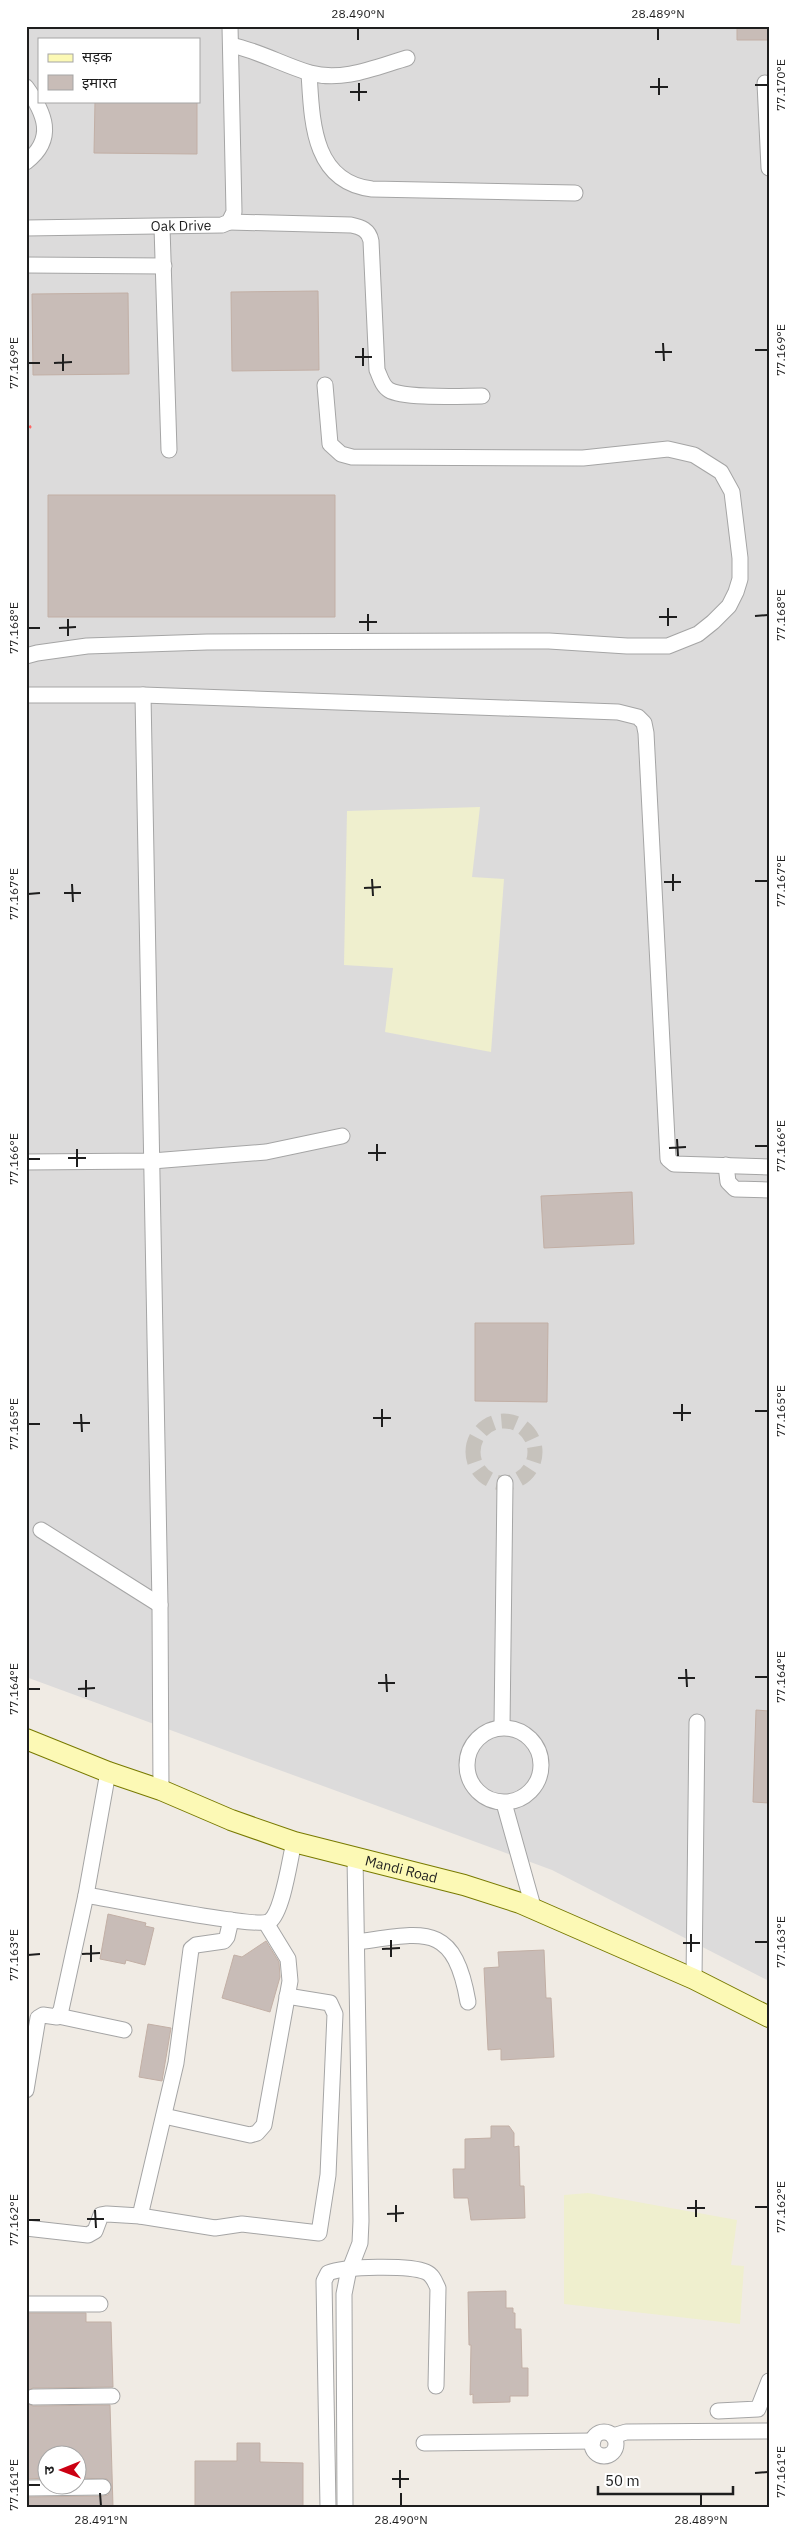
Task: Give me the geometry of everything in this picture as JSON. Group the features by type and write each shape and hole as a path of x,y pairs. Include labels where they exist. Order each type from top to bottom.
{"street":[{"name":"Oak Drive","path":"26,228 162,227 229,222 234,212 230,26"},
{"path":"230,45 261,53 309,73 353,74 407,58"},
{"path":"309,73 315,138 326,161 344,180 359,187 574,193"},
{"path":"765,83 769,168"},
{"path":"26,87 39,105 46,123 43,140 35,155 26,162"},
{"path":"229,222 351,225 361,227 368,232 371,240 377,370 384,385 389,390 402,394 482,396"},
{"path":"162,227 169,450"},
{"path":"26,265 164,266"},
{"path":"26,656 37,652 87,646 207,642 549,641 668,646 680,643 698,634 729,606 740,579 738,532 732,492 721,472 706,461 682,451 668,449 583,458 352,457 341,454 330,444 325,385"},
{"path":"26,695 143,696 598,711 618,712 638,717 644,723 646,733 668,1159 674,1164 769,1167"},
{"path":"143,696 160,1605 161,1790"},
{"path":"26,1162 152,1162 266,1152 342,1136"},
{"path":"726,1166 728,1182 734,1190 769,1190"},
{"path":"502,1727 505,1484"},
{"path":"42,1530 160,1605"},
{"path":"694,1979 697,1722"},
{"path":"502,1727 514,1728 524,1733 534,1742 540,1752 542,1764 540,1776 526,1795 516,1801 504,1803 482,1796 474,1788 466,1766 473,1744 480,1736 502,1727"},
{"name":"Mandi Road","path":"26,1739 108,1772 161,1790 232,1820 294,1842 464,1885 534,1910 694,1979 769,2017"},
{"path":"58,2016 62,2007 86,1895 108,1772"},
{"path":"504,1803 534,1910"},
{"path":"86,1895 231,1920 266,1923 272,1918 280,1903 294,1842"},
{"path":"345,2507 344,2294 360,2243 361,2221 355,1857"},
{"path":"140,2216 176,2063 191,1949 196,1945 224,1941 227,1937 231,1920"},
{"path":"164,2116 250,2135 261,2130 264,2125 290,1981 288,1959 266,1923"},
{"path":"357,1942 415,1934 433,1938 443,1944 459,1963 468,2002"},
{"path":"26,2228 83,2236 92,2234 103,2214 140,2216 206,2227 242,2224 319,2234 328,2176 336,2014 330,2003 287,1996"},
{"path":"26,2090 38,2018 43,2015 58,2016 124,2030"},
{"path":"328,2507 324,2281 328,2273 351,2267 418,2270 431,2275 438,2288 436,2386"},
{"path":"29,2304 100,2304"},
{"path":"718,2411 758,2409 769,2381"},
{"path":"34,2397 112,2396"},
{"path":"424,2443 593,2441 595,2436 602,2432 613,2436 626,2432 769,2431"},
{"path":"29,2488 103,2487"}],"path":[{"path":"26,422 30,427 26,431"},
{"path":"26,551 26,615"}],"shaded area":[{"path":"26,26 769,26 769,1981 552,1870 26,1677"}],"green space":[{"path":"480,807 472,877 504,879 491,1052 385,1032 393,968 344,965 347,811"},
{"path":"588,2193 737,2220 731,2265 744,2266 740,2324 564,2304 564,2195"}],"building":[{"path":"737,26 769,26 769,40 737,40"},
{"path":"95,102 197,102 197,154 94,153"},
{"path":"318,291 319,370 232,371 231,292"},
{"path":"128,293 129,374 33,375 32,294"},
{"path":"48,495 335,495 335,617 48,617"},
{"path":"632,1192 634,1244 544,1248 541,1196"},
{"path":"475,1323 548,1323 547,1402 475,1401"},
{"path":"756,1710 769,1711 769,1803 753,1802"},
{"path":"108,1914 146,1923 145,1926 154,1928 145,1965 126,1960 125,1964 100,1959"},
{"path":"266,1941 279,1962 280,1977 270,2012 222,1998 234,1955 242,1957"},
{"path":"544,1950 546,1998 551,1998 554,2057 501,2060 501,2049 488,2050 484,1968 499,1967 498,1952"},
{"path":"148,2024 171,2028 162,2081 139,2077"},
{"path":"491,2126 509,2126 514,2133 514,2147 519,2146 520,2186 524,2186 525,2218 471,2220 468,2198 454,2198 453,2169 465,2169 465,2139 491,2138"},
{"path":"506,2291 506,2308 513,2308 513,2313 515,2313 515,2329 521,2329 522,2368 528,2368 528,2396 510,2396 510,2402 473,2403 473,2394 470,2395 471,2345 469,2345 468,2292"},
{"path":"26,2313 86,2313 86,2322 111,2322 113,2387 33,2388 26,2391"},
{"path":"26,2403 33,2406 110,2405 113,2507 26,2507 26,2497 108,2495 112,2487 107,2479 88,2478 88,2446 38,2446 38,2478 26,2479"},
{"path":"237,2443 260,2443 260,2462 303,2463 303,2507 195,2507 195,2461 237,2461"}],"tunnel":[{"path":"498,1421 510,1421 526,1430 533,1440 535,1452 533,1464 526,1474 510,1483 498,1483 487,1478 478,1469 473,1458 473,1446 478,1435 487,1426 498,1421"}]}
